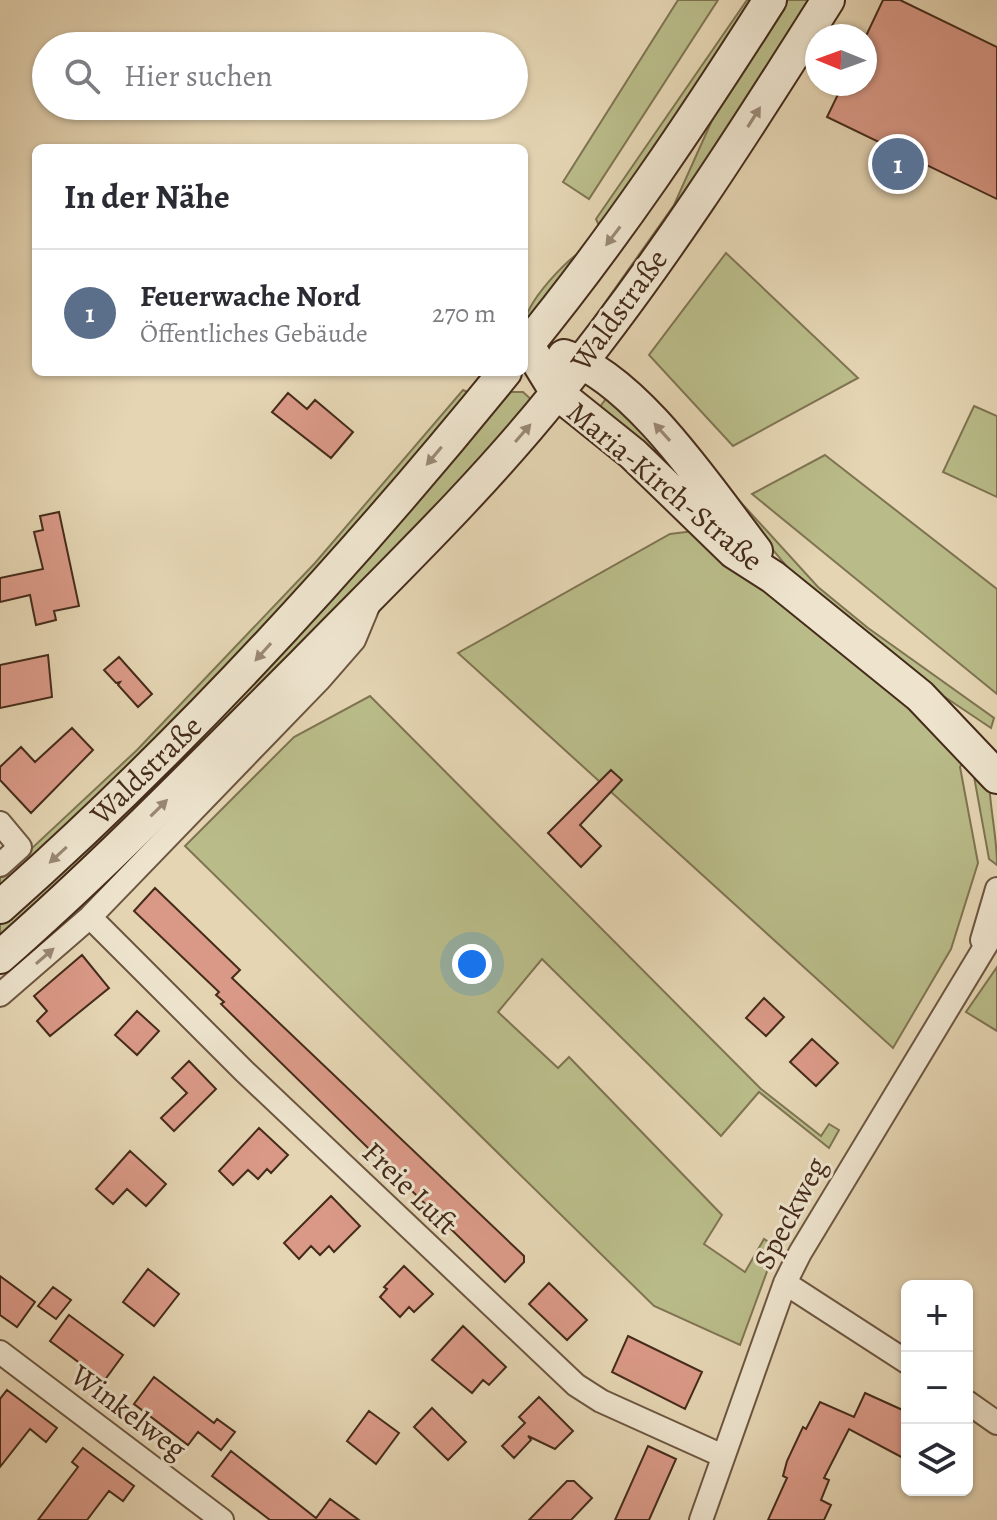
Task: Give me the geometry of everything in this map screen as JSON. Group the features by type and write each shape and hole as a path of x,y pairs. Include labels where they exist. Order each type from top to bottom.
{"main road":[{"name":"Waldstraße","path":"528,343 624,222 683,137 770,0"},
{"name":"Waldstraße","path":"0,957 150,817 374,592 557,393 712,183 828,0"},
{"name":"Maria-Kirch-Straße","path":"528,347 582,361 610,381 663,432 773,577"},
{"name":"Maria-Kirch-Straße","path":"528,349 557,393 633,454 734,552 773,577 920,696 997,777"},
{"name":"Waldstraße","path":"0,907 140,777 250,667 333,576 502,376"},
{"name":"Maria-Kirch-Straße","path":"920,696 997,741"}],"street":[{"name":"Waldstraße","path":"0,995 90,917 256,746 354,640 374,592"},
{"path":"0,823 20,847 0,865"},
{"name":"Speckweg","path":"977,956 997,889"},
{"name":"Freie Luft","path":"90,917 256,1082 576,1385 601,1401 723,1456"},
{"name":"Speckweg","path":"701,1520 785,1283 825,1207 997,927"},
{"path":"785,1283 901,1358"},
{"name":"Winkelweg","path":"0,1352 222,1520"},
{"path":"973,1406 997,1423"}],"green space":[{"path":"678,0 718,0 589,199 563,182"},
{"path":"747,0 757,0 600,228 596,219"},
{"path":"785,0 813,0 676,218 573,348 674,205 718,107"},
{"path":"590,245 528,323 528,313 539,294 570,260"},
{"path":"726,253 858,378 733,446 649,355"},
{"path":"463,390 472,394 324,571 141,759 0,892 0,878 137,750 315,563"},
{"path":"511,392 523,392 534,402 476,471 156,799 0,940 0,922"},
{"path":"608,396 694,486 687,493 596,412"},
{"path":"974,406 997,416 997,497 943,472"},
{"path":"825,455 997,589 997,694 752,494"},
{"path":"735,496 818,587 868,628 994,718 991,728 918,679 798,580 729,497"},
{"path":"694,531 967,756 960,767 978,863 951,949 893,1048 458,653 670,534"},
{"path":"370,696 761,1089 821,1136 829,1124 839,1130 829,1148 759,1092 721,1136 542,959 498,1012 558,1068 569,1057 722,1215 704,1244 745,1272 764,1239 776,1247 740,1345 654,1306 185,846 294,737"},
{"path":"973,771 989,780 997,865 989,859"},
{"path":"997,967 997,1031 966,1012"}],"building":[{"path":"883,0 900,0 997,47 997,199 827,117 837,96 877,96 877,24 872,24"},
{"path":"288,393 307,409 315,400 353,432 331,458 272,412"},
{"path":"59,512 79,606 54,611 56,620 36,625 30,595 0,602 0,578 43,569 34,532 43,530 40,516"},
{"path":"48,655 52,697 0,708 0,665"},
{"path":"119,657 152,694 138,707 118,685 120,682 116,683 104,670"},
{"path":"72,728 93,750 31,813 0,780 0,767 21,747 35,762"},
{"path":"611,770 622,780 580,825 601,846 581,867 548,833"},
{"path":"155,888 240,970 232,978 524,1256 524,1262 505,1282 221,1004 224,1002 216,995 219,992 134,911"},
{"path":"82,955 109,988 50,1036 37,1021 47,1011 34,996"},
{"path":"764,998 784,1017 766,1036 746,1018"},
{"path":"137,1011 159,1031 137,1055 115,1035"},
{"path":"812,1039 838,1063 816,1086 790,1062"},
{"path":"189,1061 216,1089 174,1131 161,1118 187,1093 172,1078"},
{"path":"259,1128 288,1155 271,1173 267,1169 258,1179 248,1170 233,1185 219,1171"},
{"path":"130,1151 166,1184 146,1206 127,1189 113,1204 96,1189"},
{"path":"331,1196 360,1226 334,1252 329,1246 320,1255 311,1246 299,1259 284,1243"},
{"path":"404,1266 433,1294 414,1312 409,1307 400,1317 380,1297 387,1289 384,1287"},
{"path":"148,1269 179,1294 154,1326 123,1302"},
{"path":"0,1276 35,1302 17,1327 0,1315"},
{"path":"549,1283 587,1320 567,1340 529,1304"},
{"path":"53,1287 71,1300 56,1319 38,1306"},
{"path":"69,1315 123,1355 104,1381 50,1341"},
{"path":"463,1326 506,1367 489,1385 483,1380 472,1393 432,1360"},
{"path":"628,1336 702,1372 685,1409 612,1372"},
{"path":"154,1377 214,1423 217,1419 235,1432 221,1450 198,1432 188,1445 134,1404"},
{"path":"7,1390 57,1428 46,1442 30,1429 0,1467 0,1399"},
{"path":"865,1393 901,1409 901,1457 849,1429 824,1478 829,1480 821,1500 831,1505 824,1520 768,1520 787,1478 783,1476 787,1461 803,1427 806,1429 820,1402 854,1417"},
{"path":"539,1397 573,1431 555,1449 528,1436 531,1440 514,1458 502,1446 525,1423 519,1417"},
{"path":"432,1408 466,1442 448,1460 414,1427"},
{"path":"369,1411 399,1433 376,1464 347,1441"},
{"path":"648,1446 676,1459 649,1520 615,1520"},
{"path":"83,1448 134,1486 123,1501 109,1491 87,1520 38,1520 78,1467 72,1462"},
{"path":"231,1451 316,1518 330,1499 359,1520 270,1520 212,1476"},
{"path":"567,1481 574,1481 592,1498 571,1520 529,1520"}],"place":[{"name":"Feuerwache Nord","path":"898,164"}]}
